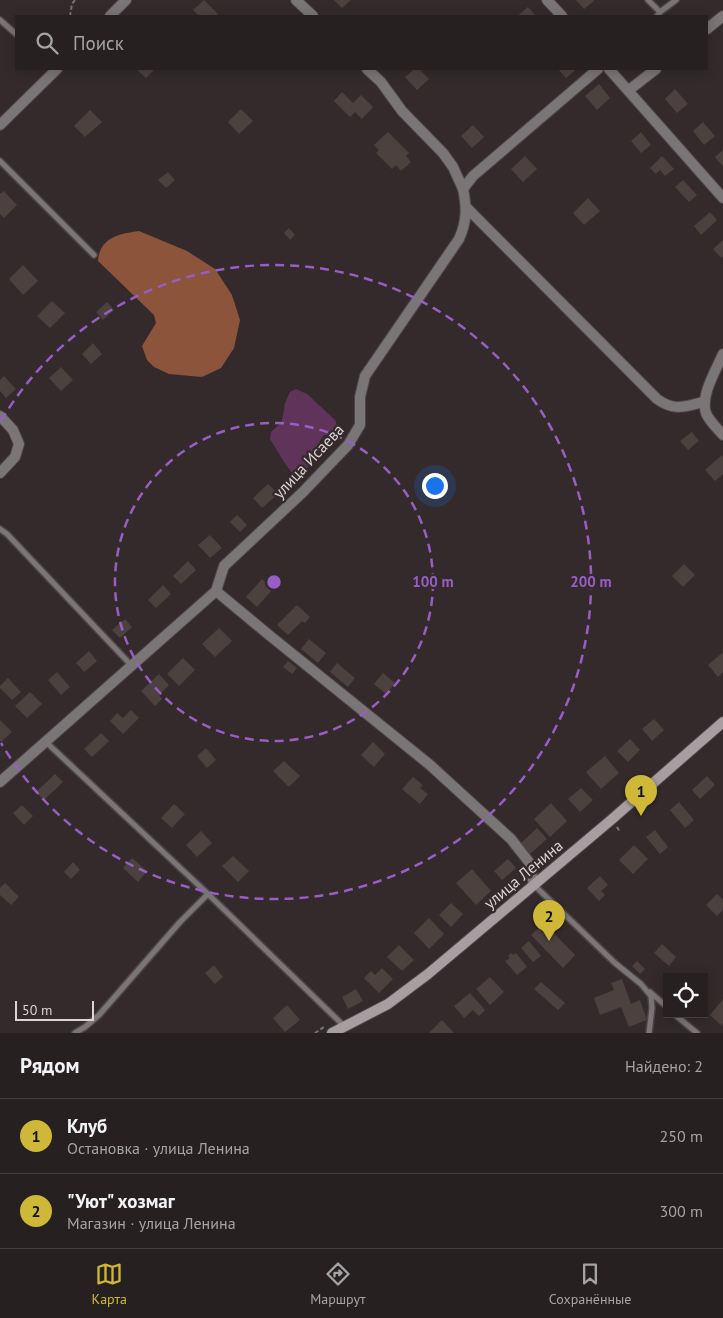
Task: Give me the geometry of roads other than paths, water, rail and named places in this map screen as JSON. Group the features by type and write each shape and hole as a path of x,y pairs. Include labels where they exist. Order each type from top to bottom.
{"main road":[{"name":"улица Ленина","path":"332,1033 347,1030 388,1004 428,974 611,820 723,722"}],"street":[{"path":"111,15 126,0"},
{"path":"296,0 312,15"},
{"path":"547,0 561,15"},
{"path":"708,28 723,16"},
{"path":"0,125 56,70"},
{"name":"улица Исаева","path":"216,592 224,566 302,493 348,445 360,425 360,397 365,376 459,239 463,230 466,207 463,189 453,167 443,153 402,111 381,82 368,70"},
{"path":"463,189 473,176 597,70"},
{"path":"610,70 723,198"},
{"path":"629,90 655,70"},
{"path":"466,207 657,400 666,406 677,408 704,402"},
{"path":"723,354 708,387 704,402 706,414 723,435"},
{"path":"0,416 13,430 19,444 15,457 0,473"},
{"path":"0,782 216,592 430,765 511,839 529,862 534,885"}],"lane":[{"path":"648,0 659,14 676,0"},
{"path":"0,20 15,33"},
{"path":"0,162 94,255"},
{"path":"0,529 7,534 131,665"},
{"path":"46,742 208,894 347,1030"},
{"path":"534,885 615,964 663,1004"},
{"path":"75,1033 86,1027 99,1015 180,922 208,894"},
{"path":"640,984 651,996 652,1008 649,1033"},
{"path":"679,1018 697,1033"}],"place":[{"name":"Клуб","path":"641,816"},
{"name":"\"Уют\" хозмаг","path":"549,941"}]}
